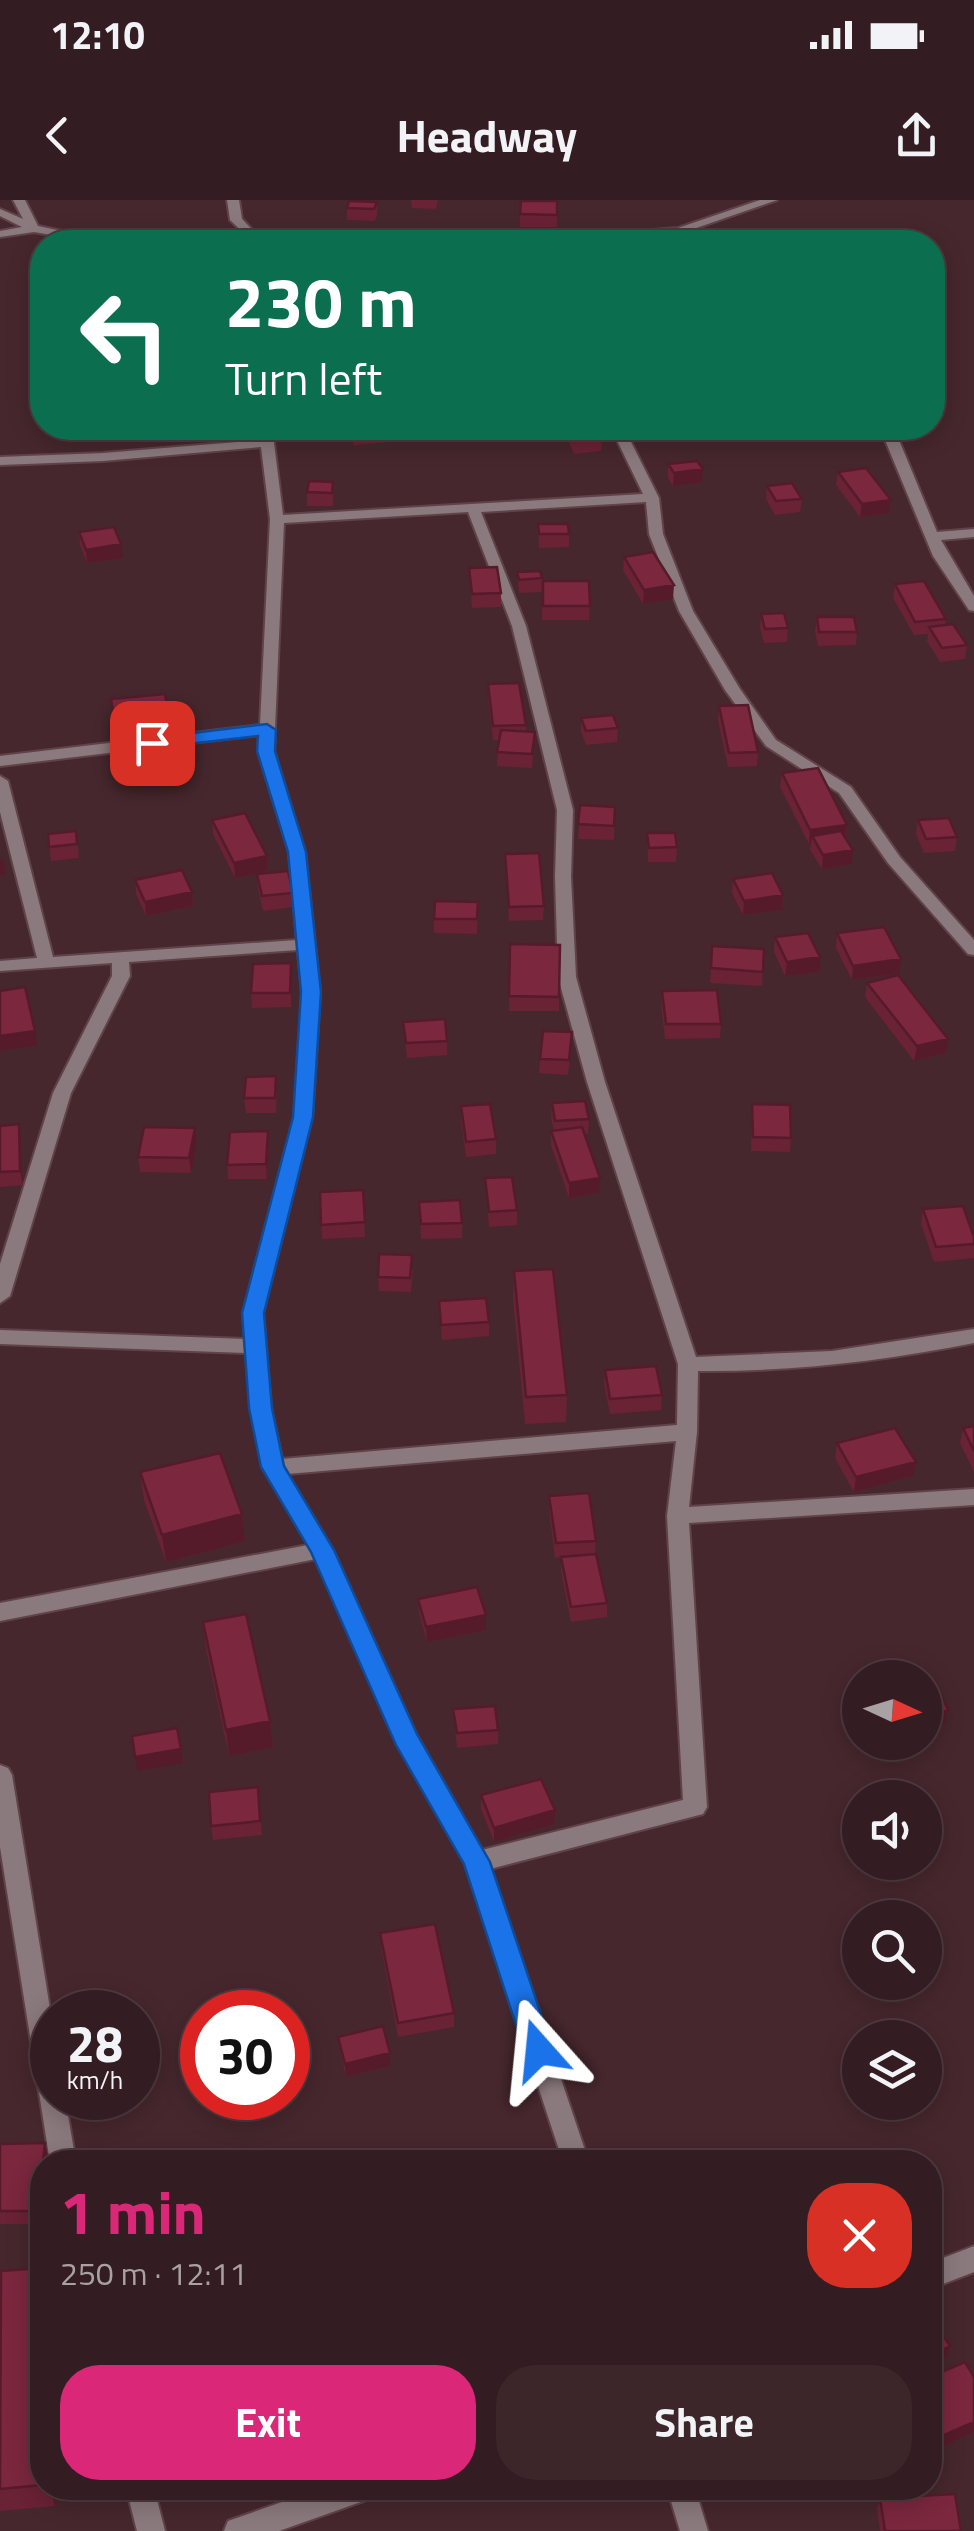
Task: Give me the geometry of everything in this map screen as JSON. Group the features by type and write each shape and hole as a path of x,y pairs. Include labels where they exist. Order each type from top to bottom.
{"street":[{"path":"19,200 34,228"},
{"path":"233,200 236,220 247,230"},
{"path":"682,230 771,200"},
{"path":"0,212 45,230"},
{"path":"0,234 34,228"},
{"path":"0,462 102,458 232,440"},
{"path":"269,440 278,520 266,751 297,852 311,992 303,1117 253,1313 260,1408 273,1467 322,1550 406,1738 476,1862 572,2150"},
{"path":"624,440 652,498 656,534 686,610 761,730 771,743 845,790 894,860 974,950"},
{"path":"892,440 940,556 974,606"},
{"path":"278,520 652,498"},
{"path":"473,508 519,626 566,810 566,977 688,1364 687,1432 678,1516 695,1807 476,1862"},
{"path":"933,537 974,533"},
{"path":"0,761 267,730"},
{"path":"0,781 46,962"},
{"path":"0,966 308,944"},
{"path":"0,1296 62,1093 120,976 120,956"},
{"path":"688,1364 756,1366 894,1352 974,1336"},
{"path":"0,1337 256,1346"},
{"path":"273,1467 687,1432"},
{"path":"678,1516 974,1497"},
{"path":"0,1612 322,1550"},
{"path":"0,1775 61,2150"},
{"path":"942,2271 974,2259"},
{"path":"143,2500 151,2531"},
{"path":"238,2531 327,2500"},
{"path":"685,2500 694,2531"}],"building":[{"path":"349,201 377,202 374,209 347,208"},
{"path":"521,201 557,201 557,215 520,214"},
{"path":"697,461 703,469 674,473 668,464"},
{"path":"866,468 891,500 862,504 838,472"},
{"path":"309,481 333,482 332,493 307,492"},
{"path":"792,483 802,499 776,501 767,486"},
{"path":"538,524 568,524 569,534 539,534"},
{"path":"114,527 121,544 86,550 79,532"},
{"path":"653,552 674,585 644,590 624,557"},
{"path":"497,567 501,593 472,594 469,568"},
{"path":"540,571 542,578 519,580 517,572"},
{"path":"543,581 589,581 590,606 543,606"},
{"path":"924,581 946,619 915,622 895,584"},
{"path":"784,613 788,628 765,629 761,614"},
{"path":"817,617 854,617 857,632 819,632"},
{"path":"953,624 967,645 942,648 929,627"},
{"path":"519,683 526,725 493,726 488,684"},
{"path":"165,694 168,711 114,717 111,699"},
{"path":"748,705 758,752 729,753 719,706"},
{"path":"613,715 618,728 586,731 581,718"},
{"path":"501,730 535,732 532,754 497,752"},
{"path":"818,768 847,825 810,830 782,773"},
{"path":"580,805 615,807 614,826 578,824"},
{"path":"245,813 267,856 234,863 212,820"},
{"path":"949,818 957,837 926,839 918,820"},
{"path":"76,831 77,844 49,847 48,834"},
{"path":"841,831 853,850 823,855 812,836"},
{"path":"647,833 675,833 677,847 649,848"},
{"path":"539,853 544,906 509,907 505,854"},
{"path":"182,870 192,892 145,902 135,880"},
{"path":"288,871 293,893 262,896 257,874"},
{"path":"772,873 783,895 744,901 733,879"},
{"path":"435,901 478,902 477,919 434,919"},
{"path":"884,927 901,959 853,966 837,933"},
{"path":"808,933 820,957 787,962 775,937"},
{"path":"510,944 560,945 559,997 509,996"},
{"path":"712,946 764,949 763,972 711,968"},
{"path":"291,963 290,993 251,993 253,964"},
{"path":"898,975 948,1039 917,1046 867,983"},
{"path":"25,987 35,1031 0,1036 0,991"},
{"path":"717,990 721,1024 666,1024 662,991"},
{"path":"445,1019 447,1041 406,1043 403,1022"},
{"path":"543,1031 572,1032 569,1060 540,1059"},
{"path":"276,1076 275,1098 244,1098 246,1077"},
{"path":"585,1101 589,1119 555,1121 552,1103"},
{"path":"490,1104 496,1139 466,1142 461,1106"},
{"path":"752,1104 790,1105 791,1138 753,1137"},
{"path":"19,1124 20,1171 0,1172 0,1126"},
{"path":"144,1127 195,1128 189,1158 138,1157"},
{"path":"582,1127 600,1178 569,1183 551,1131"},
{"path":"268,1131 266,1164 227,1165 230,1132"},
{"path":"512,1177 517,1210 489,1212 485,1178"},
{"path":"363,1190 365,1222 321,1225 320,1192"},
{"path":"460,1200 462,1223 421,1224 419,1202"},
{"path":"963,1206 974,1244 936,1247 923,1209"},
{"path":"379,1254 412,1255 410,1278 378,1277"},
{"path":"553,1269 567,1395 526,1397 514,1271"},
{"path":"486,1298 489,1322 441,1325 439,1301"},
{"path":"656,1366 662,1395 610,1399 605,1370"},
{"path":"974,1426 974,1451 963,1428"},
{"path":"895,1428 916,1462 856,1477 837,1443"},
{"path":"220,1453 242,1514 162,1535 140,1472"},
{"path":"589,1493 596,1541 556,1543 549,1496"},
{"path":"596,1554 607,1603 571,1607 561,1557"},
{"path":"477,1587 486,1615 426,1627 418,1599"},
{"path":"246,1614 270,1721 226,1730 203,1622"},
{"path":"495,1706 498,1730 457,1733 453,1709"},
{"path":"177,1728 181,1749 135,1757 132,1736"},
{"path":"541,1779 555,1810 494,1828 481,1795"},
{"path":"258,1787 260,1821 211,1826 209,1792"},
{"path":"435,1924 454,2013 398,2023 380,1933"},
{"path":"383,2026 390,2053 345,2064 338,2037"},
{"path":"45,2143 44,2150 30,2150 30,2211 0,2211 0,2144"},
{"path":"30,2269 30,2486 0,2489 1,2271"},
{"path":"942,2334 950,2346 942,2350"},
{"path":"965,2362 974,2377 974,2422 942,2436 942,2372"},
{"path":"955,2494 961,2531 885,2531 880,2500 942,2500 942,2495"}],"route":[{"path":"152,743 267,730 266,751 297,852 311,992 303,1117 253,1313 260,1408 273,1467 322,1550 406,1738 476,1862 539,2050"}]}
